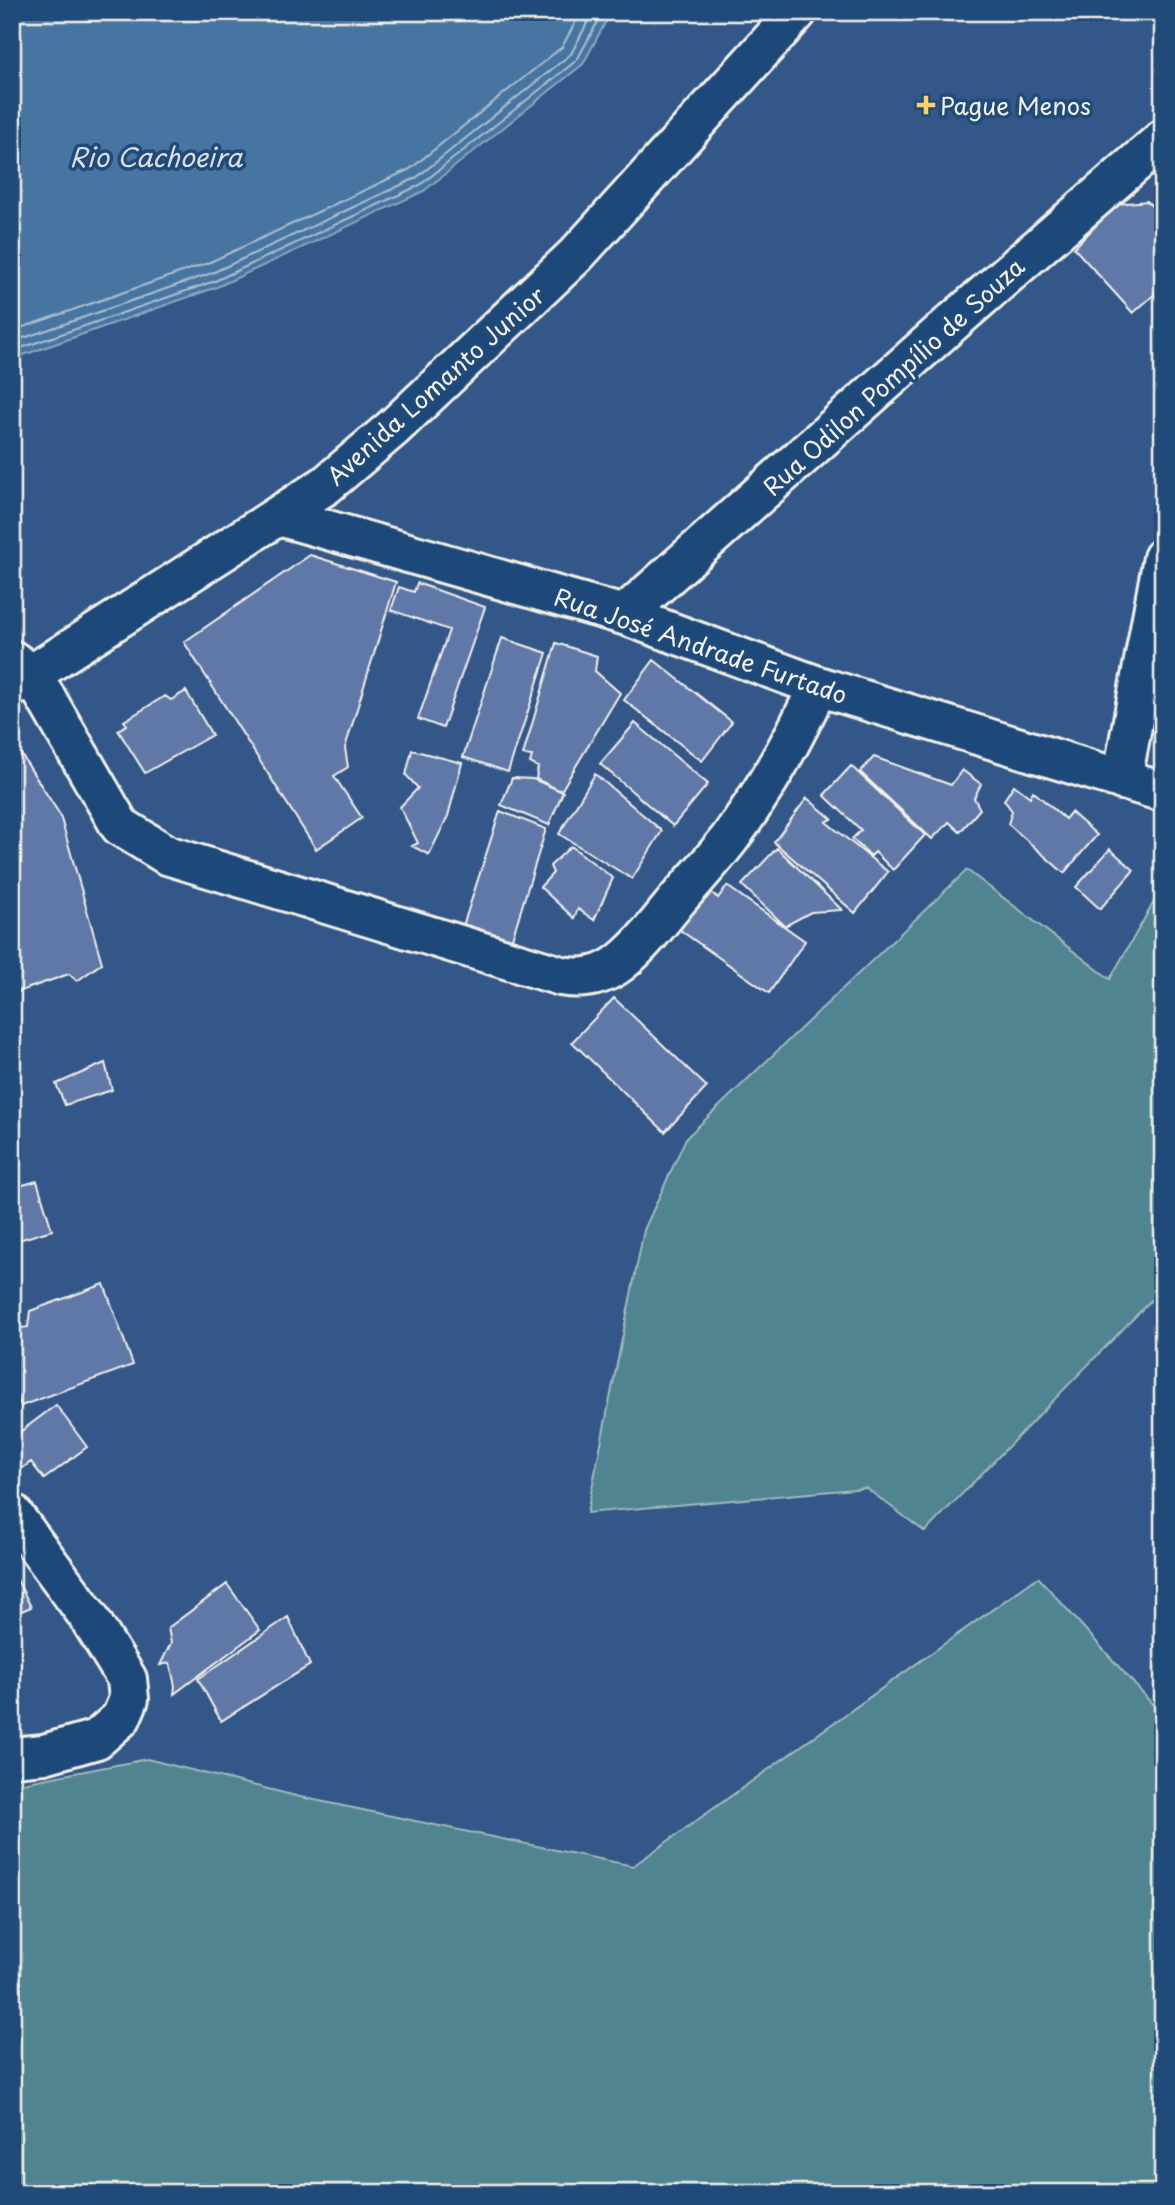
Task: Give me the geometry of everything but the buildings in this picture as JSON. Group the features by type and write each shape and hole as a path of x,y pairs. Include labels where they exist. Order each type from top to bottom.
{"street":[{"name":"Avenida Lomanto Junior","path":"19,673 326,485 393,428 576,255 797,12"},
{"name":"Rua Odilon Pompílio de Souza","path":"624,615 946,328 1155,159"},
{"name":"Rua José Andrade Furtado","path":"279,516 624,615 818,686 1163,792"},
{"path":"1122,780 1163,558"},
{"path":"19,673 120,826 167,855 561,976 580,979 598,975 620,962 654,928 729,839 777,768 818,686"},
{"path":"12,1513 88,1616 127,1679 129,1699 121,1718 97,1739 44,1754 12,1757"}],"green space":[{"path":"967,870 1110,979 1163,886 1163,1292 1159,1292 925,1532 866,1488 587,1513 644,1230 686,1138"},
{"path":"1038,1577 1154,1706 1163,1694 1163,2193 12,2193 12,1785 147,1759 300,1797 633,1866"}],"water":[{"name":"Rio Cachoeira","path":"12,12 611,12 583,64 424,191 217,287 12,359"}],"place":[{"name":"Pague Menos","path":"926,105"}]}
